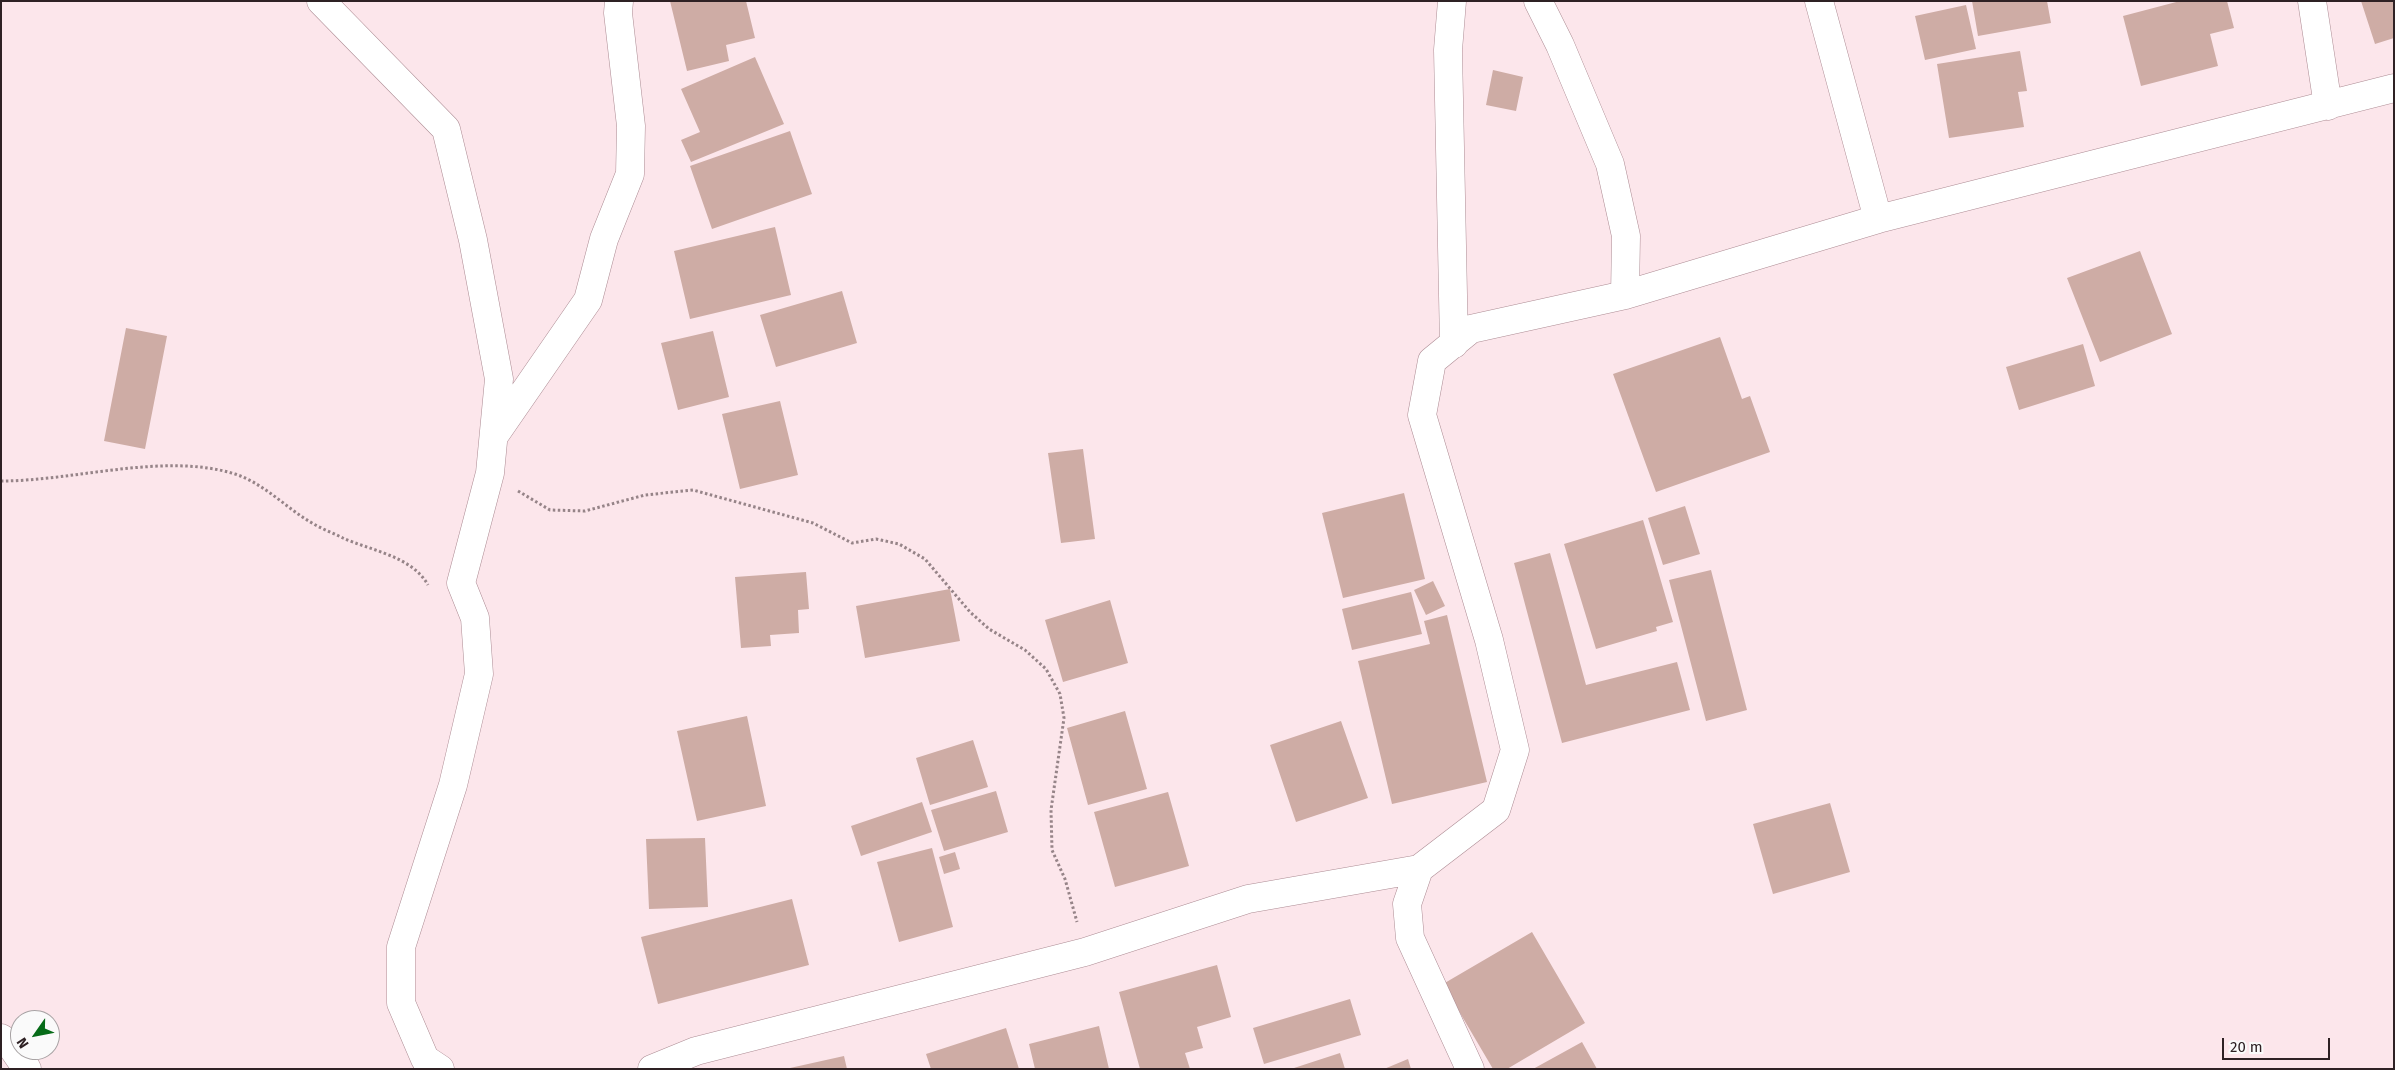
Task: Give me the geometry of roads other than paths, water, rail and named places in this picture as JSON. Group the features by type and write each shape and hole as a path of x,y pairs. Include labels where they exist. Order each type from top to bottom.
{"street":[{"path":"320,1 446,129 474,240 499,379 490,473 461,583 475,618 479,674 453,785 401,947 401,1003 425,1059 440,1069"},
{"path":"494,437 588,300 604,239 630,174 631,126 618,13 620,1"},
{"path":"1452,1 1448,50 1454,344"},
{"path":"1538,1 1560,45 1610,164 1626,236 1625,295"},
{"path":"1819,1 1878,219"},
{"path":"2312,1 2328,106"},
{"path":"652,1069 696,1051 1084,952 1248,899 1419,870 1496,810 1515,750 1489,640 1422,415 1432,361 1471,329 1625,295 1878,219 2394,88"},
{"path":"1419,870 1407,904 1410,938 1470,1069"},
{"path":"1,1038 9,1043 28,1069"}]}
